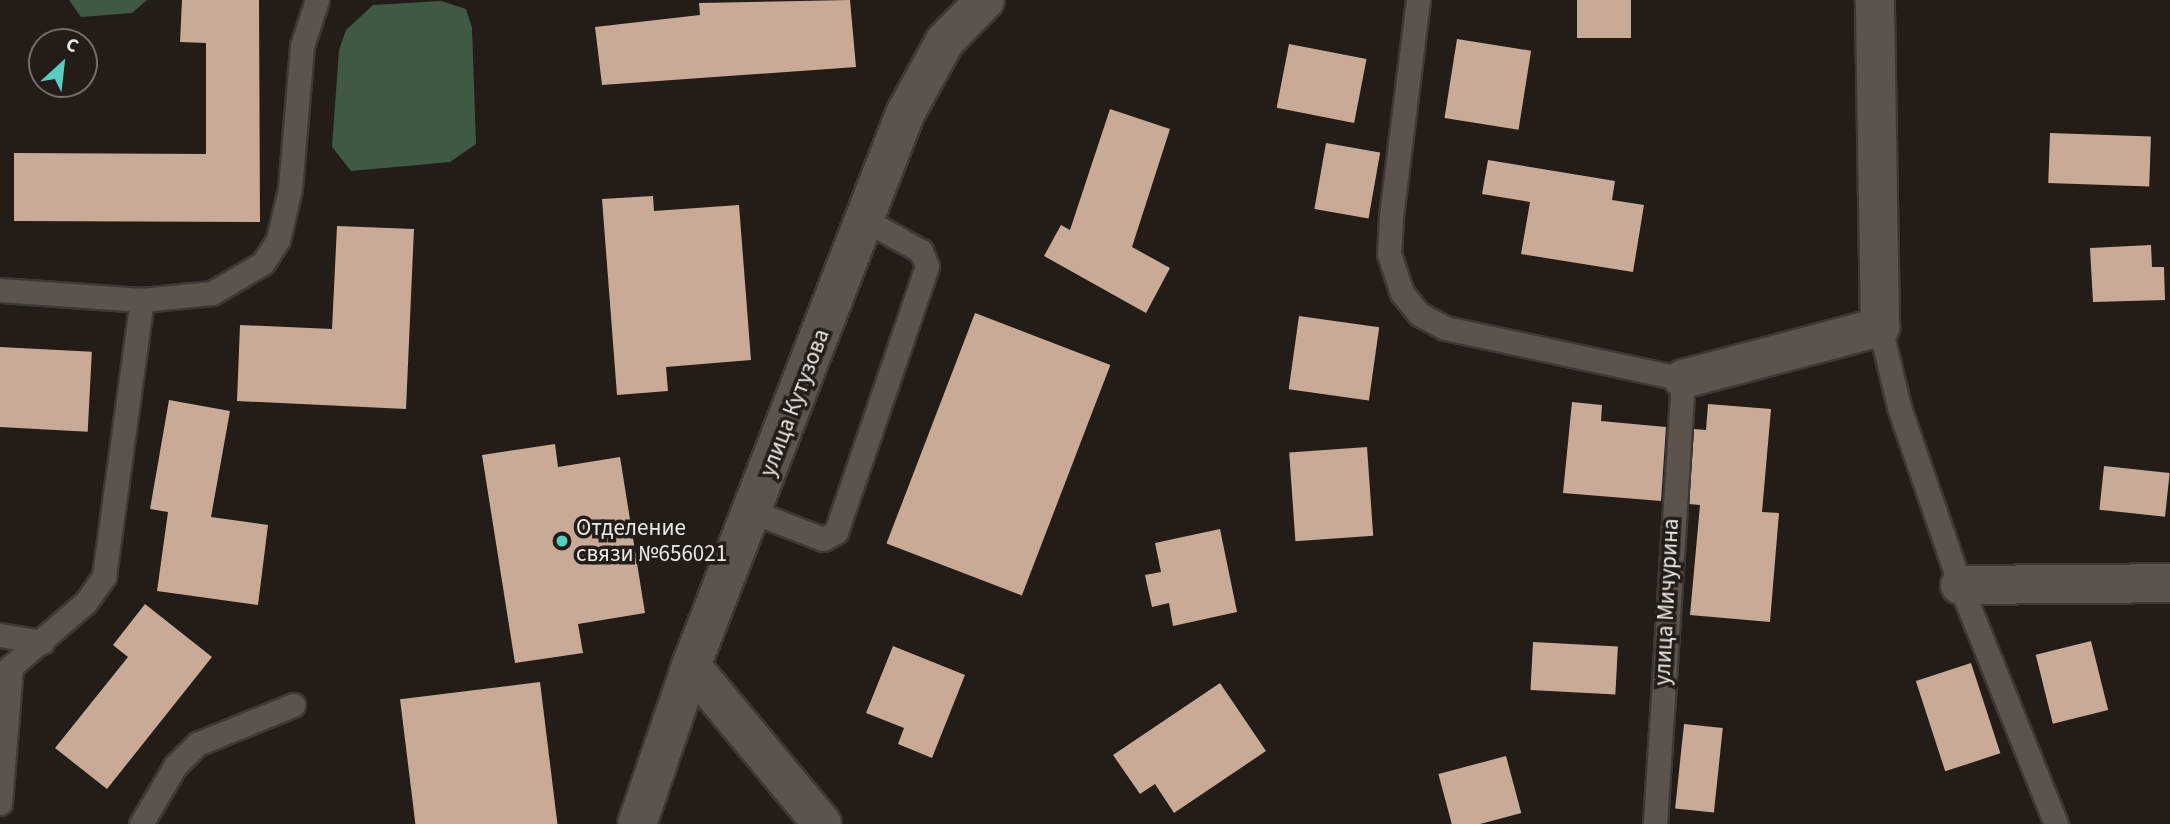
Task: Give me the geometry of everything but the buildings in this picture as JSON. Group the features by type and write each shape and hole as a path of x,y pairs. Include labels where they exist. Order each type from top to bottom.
{"street":[{"name":"улица Кутузова","path":"637,824 691,666 921,82 946,41 985,0"},
{"path":"1683,379 1880,327 1875,0"},
{"path":"1960,585 2170,583"},
{"path":"691,666 822,824"}],"lane":[{"path":"0,290 142,300 223,288 263,263 278,240 290,189 302,46 317,0"},
{"path":"1418,0 1391,217 1389,254 1402,293 1419,314 1445,328 1683,379"},
{"path":"753,512 823,539 836,532 927,266 920,251 865,220"},
{"path":"0,803 5,671 86,602 104,576 142,300"},
{"path":"1880,327 1899,407 1960,585 2056,824"},
{"name":"улица Мичурина","path":"1655,824 1683,379"},
{"path":"0,635 42,642"},
{"path":"141,824 175,766 197,744 293,705"},
{"path":"0,818 1,824"}],"green space":[{"path":"69,0 147,0 132,13 81,17"},
{"path":"441,1 466,9 472,28 476,144 450,162 351,171 332,147 339,50 346,30 373,5"}],"place":[{"name":"Отделение связи №656021","path":"562,541"}]}
